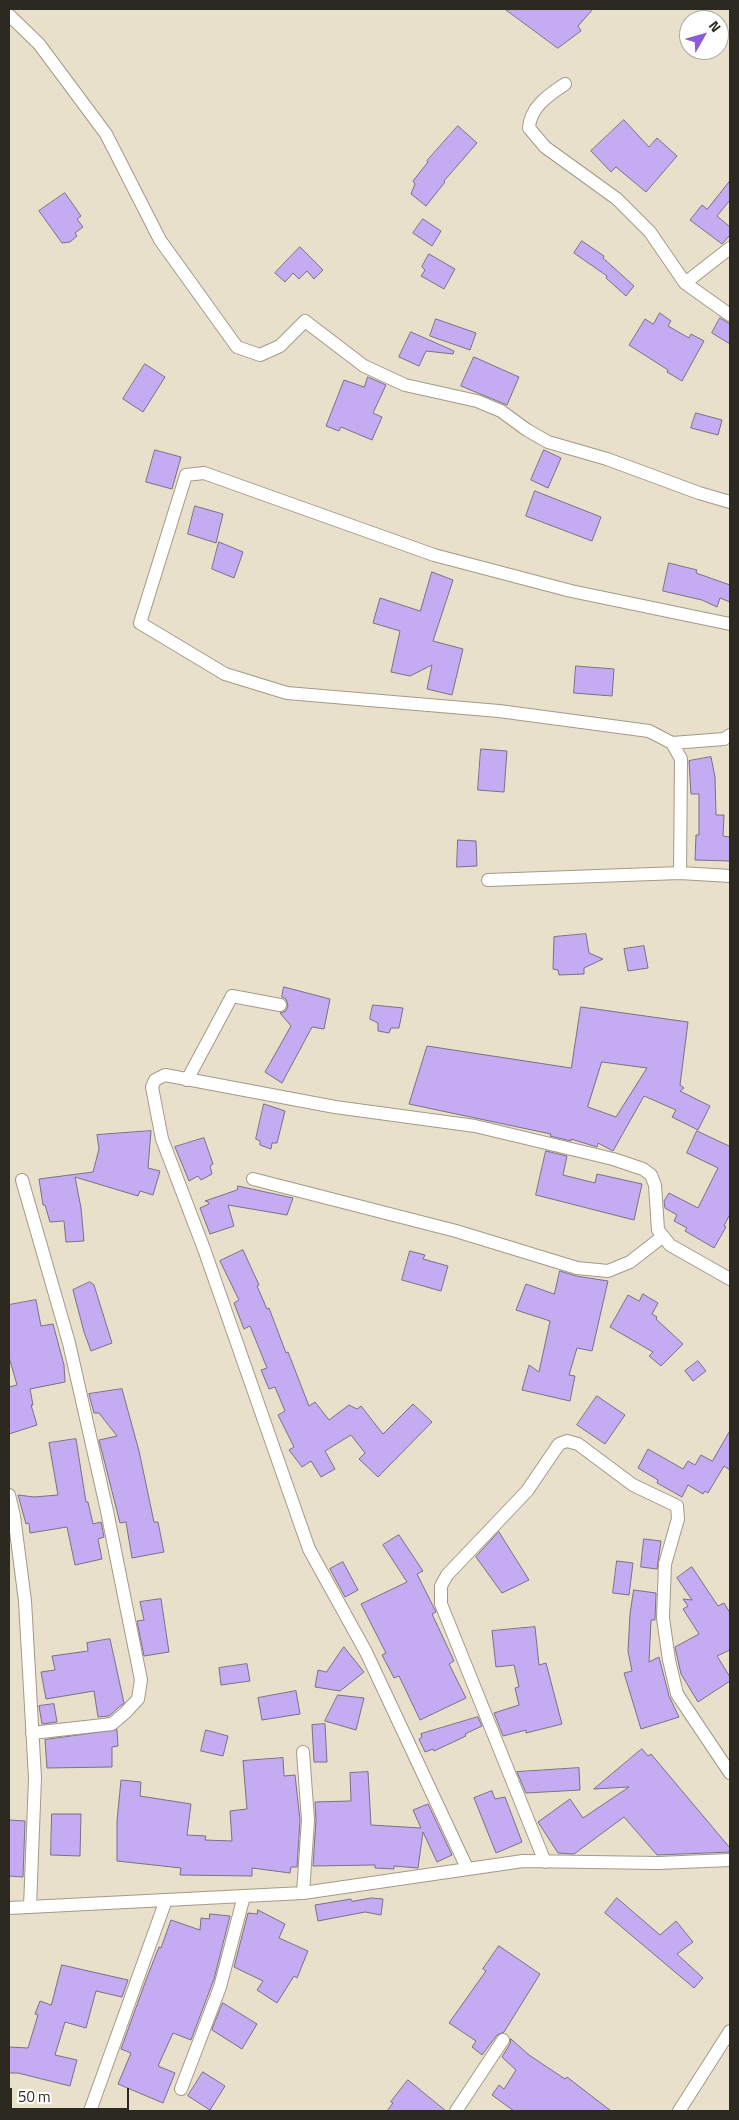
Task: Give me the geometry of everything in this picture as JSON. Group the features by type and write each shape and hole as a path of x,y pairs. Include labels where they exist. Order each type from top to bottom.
{"street":[{"path":"9,15 39,44 106,134 160,240 237,346 260,355 280,346 305,321 364,366 405,385 477,401 502,411 548,442 636,469 699,493 730,502"},
{"path":"565,84 545,98 530,118 529,128 545,148 617,198 650,232 685,283 730,315"},
{"path":"685,283 730,248"},
{"path":"730,624 571,591 434,555 204,473 186,475 140,623 224,674 287,693 499,711 630,728 649,731 672,743 724,739 730,735"},
{"path":"672,743 681,759 680,873"},
{"path":"488,880 680,873 730,876"},
{"path":"187,1080 232,996 280,1005"},
{"path":"467,1868 366,1652 309,1549 204,1249 162,1139 152,1087 155,1080 165,1075 335,1107 475,1126 614,1159 643,1169 651,1175 655,1185 658,1230 662,1237 670,1245 730,1279"},
{"path":"252,1179 456,1231 577,1268 608,1271 630,1262 662,1237"},
{"path":"22,1180 69,1343 107,1511 141,1680 138,1699 112,1724 32,1733"},
{"path":"545,1862 441,1604 440,1586 447,1575 526,1491 559,1444 567,1441 578,1444 633,1485 678,1506 678,1519 665,1564 663,1618 669,1660 677,1694 730,1773"},
{"path":"9,1495 14,1516 26,1601 35,1778 30,1907"},
{"path":"303,1752 308,1820 303,1893"},
{"path":"9,1908 303,1893 523,1861 658,1863 730,1860"},
{"path":"181,2089 220,1987 244,1896"},
{"path":"90,2111 166,1900"},
{"path":"678,2111 730,2031"},
{"path":"456,2111 504,2040"}],"building":[{"path":"505,9 593,9 578,26 581,31 558,48"},
{"path":"624,120 649,147 657,138 677,156 646,192 616,167 611,172 591,151"},
{"path":"458,126 477,143 444,181 426,206 411,194 415,184 413,181 427,161"},
{"path":"730,181 730,200 717,216 730,227 730,235 722,244 690,220 702,205 707,209"},
{"path":"65,193 81,216 77,219 83,227 75,233 77,236 70,242 62,243 39,211"},
{"path":"423,219 441,231 432,246 413,233"},
{"path":"582,241 604,256 603,258 634,286 626,296 606,278 607,276 574,253"},
{"path":"300,247 323,270 314,279 307,271 299,279 293,273 285,282 275,273"},
{"path":"429,254 455,269 444,289 421,276 425,270 422,267"},
{"path":"660,313 671,321 668,326 689,338 691,334 704,341 682,381 629,345 645,319 653,324"},
{"path":"720,318 730,324 730,344 712,333"},
{"path":"436,319 476,333 470,350 430,336"},
{"path":"411,332 454,351 453,354 426,351 419,366 399,357"},
{"path":"474,357 519,377 507,405 461,386"},
{"path":"145,364 165,377 143,412 123,399"},
{"path":"368,377 386,385 373,413 382,417 372,440 341,427 339,431 326,426 344,380 364,387"},
{"path":"696,413 722,420 718,435 691,428"},
{"path":"155,450 181,457 172,489 146,482"},
{"path":"544,450 561,458 548,488 531,480"},
{"path":"535,491 601,517 592,541 526,516"},
{"path":"195,506 223,514 216,543 188,534"},
{"path":"219,542 243,552 234,578 212,569"},
{"path":"669,563 697,570 696,573 730,585 730,602 720,598 717,607 702,600 663,591"},
{"path":"432,572 453,580 433,641 463,649 452,695 427,689 432,665 410,676 391,672 400,631 373,623 380,598 420,611"},
{"path":"576,666 614,669 612,696 574,693"},
{"path":"481,749 507,751 504,792 478,790"},
{"path":"711,757 715,777 716,815 724,815 723,836 730,837 730,861 695,860 696,835 699,835 699,794 691,794 689,761"},
{"path":"458,840 476,841 477,866 457,867"},
{"path":"586,934 589,953 603,959 584,968 584,974 559,975 558,970 553,969 554,937"},
{"path":"644,946 648,968 628,971 624,949"},
{"path":"284,987 330,999 324,1029 312,1027 282,1083 265,1072 291,1026 280,1013 286,1011 288,1006 286,999 282,997"},
{"path":"373,1005 403,1008 399,1028 391,1028 389,1033 378,1031 378,1023 370,1019"},
{"path":"581,1007 688,1022 680,1085 684,1088 680,1091 710,1106 698,1130 672,1117 676,1110 644,1096 613,1151 598,1143 597,1147 571,1139 571,1141 550,1136 551,1134 409,1104 427,1046 571,1068","holes":["602,1062 647,1068 616,1117 588,1107"]},
{"path":"264,1104 285,1111 277,1143 272,1143 271,1149 260,1145 260,1141 256,1139"},
{"path":"151,1131 148,1168 160,1171 153,1195 140,1191 138,1196 75,1177 81,1208 84,1241 66,1242 64,1221 50,1222 45,1205 43,1205 39,1179 93,1172 99,1149 97,1135"},
{"path":"697,1131 729,1146 730,1144 730,1214 724,1226 726,1227 714,1248 685,1231 687,1228 674,1221 677,1215 665,1208 664,1201 669,1193 698,1208 718,1168 687,1153"},
{"path":"204,1138 213,1164 210,1166 212,1174 201,1180 198,1176 189,1181 175,1147"},
{"path":"546,1151 567,1156 563,1175 595,1183 597,1174 642,1184 634,1220 536,1195"},
{"path":"238,1186 293,1198 287,1215 228,1205 234,1226 210,1234 200,1208 209,1204 205,1201 237,1190"},
{"path":"243,1250 259,1285 257,1286 267,1309 269,1308 286,1353 288,1352 309,1406 315,1402 329,1420 349,1405 357,1409 361,1406 383,1434 413,1404 432,1422 378,1477 359,1459 365,1453 351,1435 325,1451 335,1469 321,1477 311,1461 302,1467 289,1450 294,1447 278,1415 285,1411 275,1387 269,1389 261,1370 267,1368 250,1326 244,1329 234,1303 239,1300 220,1261"},
{"path":"410,1251 425,1255 423,1259 448,1266 441,1291 402,1280"},
{"path":"560,1271 576,1276 608,1281 592,1351 577,1348 569,1375 575,1376 570,1401 522,1390 529,1365 539,1372 550,1321 516,1310 526,1284 554,1294"},
{"path":"90,1282 94,1285 112,1343 91,1351 73,1290"},
{"path":"643,1294 658,1303 652,1314 683,1344 661,1366 649,1356 653,1352 610,1327 628,1295 639,1301"},
{"path":"36,1300 41,1326 53,1324 64,1365 65,1382 30,1389 33,1405 31,1405 37,1425 9,1434 9,1387 17,1385 9,1357 9,1305"},
{"path":"698,1361 706,1371 693,1381 685,1371"},
{"path":"122,1389 139,1451 154,1522 158,1522 164,1552 132,1558 126,1522 120,1523 99,1440 117,1436 99,1413 94,1413 89,1394"},
{"path":"597,1396 625,1415 605,1444 577,1425"},
{"path":"730,1431 730,1470 724,1466 708,1493 705,1491 703,1494 688,1485 682,1497 657,1483 658,1480 638,1468 648,1449 683,1469 688,1461 695,1465 701,1455 712,1461"},
{"path":"76,1439 86,1502 88,1502 93,1524 101,1522 104,1537 98,1539 102,1559 75,1565 67,1527 30,1533 29,1523 26,1524 18,1495 34,1497 58,1495 49,1443"},
{"path":"499,1532 529,1580 502,1593 476,1557"},
{"path":"399,1535 423,1571 417,1574 436,1612 432,1614 454,1661 449,1664 466,1698 420,1720 399,1676 394,1678 382,1655 386,1653 361,1604 407,1582 383,1545"},
{"path":"644,1539 661,1541 657,1569 641,1567"},
{"path":"617,1561 633,1563 629,1595 613,1593"},
{"path":"343,1562 358,1590 345,1597 330,1569"},
{"path":"692,1567 718,1606 724,1603 730,1613 730,1650 717,1656 730,1677 730,1681 698,1702 681,1674 675,1647 699,1634 683,1609 688,1606 683,1599 692,1600 677,1578"},
{"path":"634,1590 656,1593 655,1620 651,1620 649,1662 659,1657 669,1696 679,1717 641,1729 624,1673 632,1671 628,1651 630,1614"},
{"path":"161,1599 169,1652 144,1656 137,1621 144,1620 140,1602"},
{"path":"535,1627 539,1665 546,1663 562,1724 526,1733 526,1730 503,1736 494,1713 519,1705 515,1688 519,1687 514,1665 496,1667 492,1631"},
{"path":"110,1639 124,1703 109,1716 98,1717 94,1691 46,1699 41,1672 55,1670 52,1656 88,1651 87,1643"},
{"path":"344,1647 364,1672 340,1691 315,1687 318,1670 326,1672"},
{"path":"247,1664 250,1681 221,1685 219,1668"},
{"path":"296,1691 300,1714 262,1720 258,1698"},
{"path":"338,1695 364,1698 356,1730 325,1721"},
{"path":"54,1704 57,1722 42,1724 39,1706"},
{"path":"478,1717 482,1726 434,1751 433,1749 425,1752 419,1739 422,1737 421,1734"},
{"path":"325,1724 327,1762 314,1762 312,1725"},
{"path":"117,1730 118,1746 112,1747 112,1767 47,1768 45,1740"},
{"path":"206,1730 228,1736 223,1756 201,1751"},
{"path":"642,1749 648,1756 651,1754 730,1848 730,1852 657,1855 624,1817 574,1854 558,1853 538,1822 570,1799 583,1818 629,1787 594,1789"},
{"path":"283,1758 284,1776 295,1775 300,1820 297,1867 291,1867 290,1873 252,1868 252,1876 180,1875 181,1868 117,1861 117,1821 121,1780 141,1782 140,1796 191,1804 187,1835 206,1836 205,1840 232,1841 230,1811 247,1809 243,1761"},
{"path":"579,1768 580,1790 526,1793 517,1772"},
{"path":"368,1772 371,1825 421,1828 413,1810 428,1804 452,1855 437,1862 423,1832 418,1868 394,1866 394,1869 375,1868 375,1865 313,1866 316,1820 315,1802 351,1801 350,1773"},
{"path":"492,1791 495,1799 505,1797 522,1842 496,1853 474,1798"},
{"path":"52,1814 81,1814 80,1856 51,1855"},
{"path":"9,1820 25,1821 23,1877 9,1876"},
{"path":"372,1898 383,1899 381,1915 365,1912 318,1921 315,1905 351,1899 352,1901"},
{"path":"617,1898 660,1935 676,1921 693,1942 677,1954 703,1978 694,1988 605,1913"},
{"path":"258,1910 285,1924 279,1938 308,1951 297,1978 294,1976 277,2003 257,1990 263,1981 234,1967 248,1913 257,1914"},
{"path":"210,1914 230,1916 214,1979 191,2040 173,2033 158,2066 175,2073 163,2103 118,2084 131,2053 121,2049 146,1980 159,1947 161,1948 171,1920 200,1930 201,1918 209,1919"},
{"path":"499,1946 540,1974 504,2032 497,2035 482,2055 472,2047 476,2041 449,2023 486,1971 483,1969"},
{"path":"62,1965 128,1980 122,1997 96,1991 86,2028 65,2022 55,2055 77,2060 70,2086 18,2073 9,2073 9,2047 28,2048 38,2015 35,2014 40,2001 51,2005"},
{"path":"223,2003 257,2024 242,2049 212,2030"},
{"path":"511,2039 529,2055 565,2079 567,2077 611,2111 514,2111 492,2095 499,2085 504,2089 516,2070 502,2057"},
{"path":"203,2072 225,2086 210,2110 188,2096"},
{"path":"408,2080 446,2111 387,2111 393,2103 391,2102"}]}
